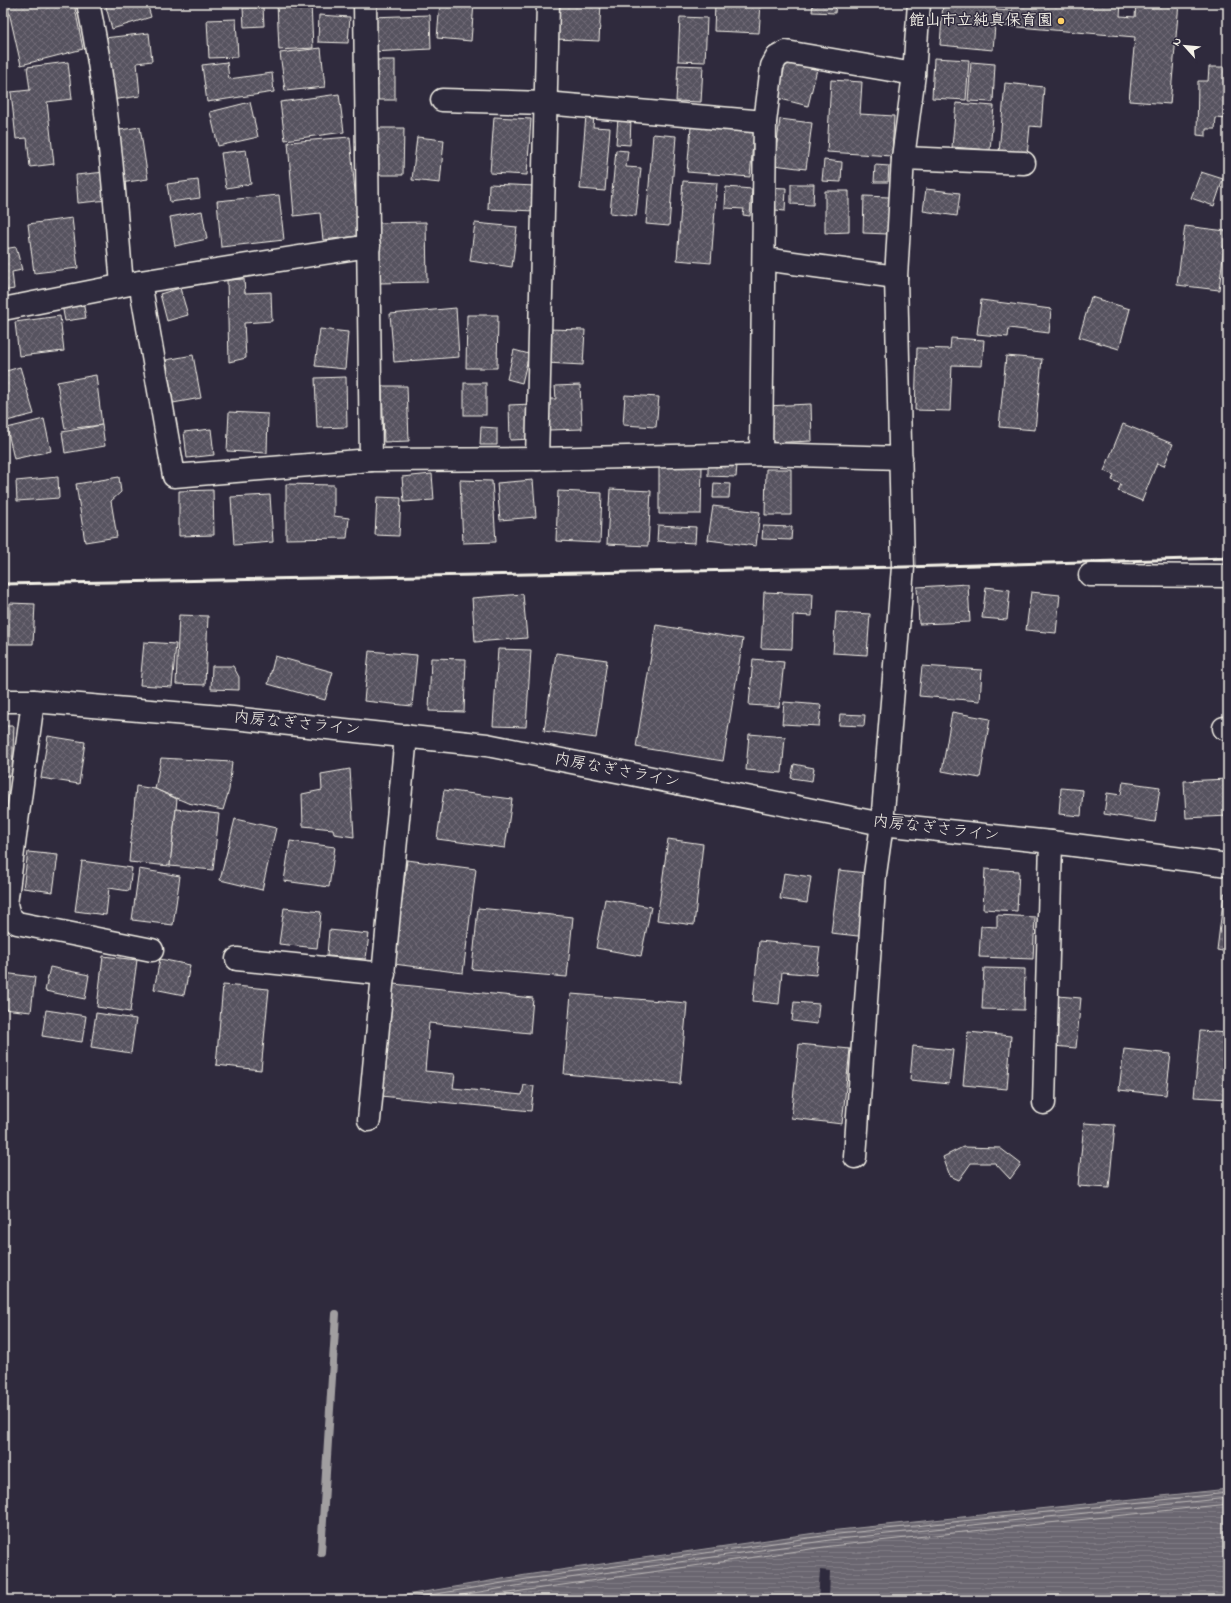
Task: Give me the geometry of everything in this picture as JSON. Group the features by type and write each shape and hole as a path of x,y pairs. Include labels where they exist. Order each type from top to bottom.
{"street":[{"path":"88,3 98,48 112,160 131,283 174,476 371,460 537,459 761,454 901,458"},
{"path":"365,3 371,460"},
{"path":"537,459 548,3"},
{"path":"855,1157 875,874 882,824 903,567 896,277 903,158 914,74 919,3"},
{"path":"761,454 765,122 772,66 777,57 786,52 914,74"},
{"path":"442,100 545,103 765,122"},
{"path":"903,158 1024,163"},
{"path":"3,309 131,283 369,246"},
{"path":"764,258 896,277"},
{"path":"1090,575 1228,576"},
{"name":"内房なぎさライン","path":"3,700 33,701 233,718 487,745 882,824 1051,842 1228,865"},
{"path":"33,701 6,904 9,916 17,923 152,950"},
{"path":"369,1120 406,736"},
{"path":"1044,1103 1051,842"},
{"path":"237,959 384,974"}],"water":[{"path":"1228,1489 1228,1600 376,1600 526,1575 829,1531"}],"pier":[{"path":"820,1570 830,1571 829,1600 818,1600"}],"building":[{"path":"7,3 74,3 83,49 21,65"},
{"path":"105,3 147,3 151,17 112,29"},
{"path":"277,3 311,3 313,48 279,50"},
{"path":"440,3 474,3 471,41 437,38"},
{"path":"558,3 601,3 599,41 556,39"},
{"path":"715,3 761,3 759,33 714,31"},
{"path":"813,3 836,3 835,13 812,12"},
{"path":"943,3 996,3 996,10 1012,11 1013,3 1121,3 1120,16 1135,17 1136,3 1179,3 1170,104 1129,101 1135,37 995,25 993,50 940,45"},
{"path":"263,7 264,26 244,27 243,8"},
{"path":"319,15 350,17 348,43 318,42"},
{"path":"430,15 431,49 371,52 370,17"},
{"path":"680,17 707,18 705,62 678,61"},
{"path":"236,19 238,57 209,58 207,20"},
{"path":"149,33 152,61 137,63 140,96 111,100 104,38"},
{"path":"321,48 325,87 285,91 280,53"},
{"path":"787,58 818,65 808,106 777,98"},
{"path":"934,58 969,60 966,100 932,98"},
{"path":"372,60 395,60 395,100 372,100"},
{"path":"68,62 72,99 47,102 54,164 30,167 27,138 16,139 11,92 30,90 27,67"},
{"path":"227,62 229,79 272,73 274,92 207,102 202,65"},
{"path":"971,62 995,64 993,102 968,101"},
{"path":"678,65 703,66 701,102 676,101"},
{"path":"1209,67 1228,67 1228,119 1216,118 1215,129 1206,129 1206,136 1197,135 1198,81 1208,81"},
{"path":"831,80 862,82 860,114 894,116 892,156 827,152"},
{"path":"1005,83 1044,87 1041,127 1030,126 1027,156 999,153"},
{"path":"339,94 344,132 285,140 280,102"},
{"path":"250,102 258,137 218,146 210,112"},
{"path":"956,103 994,106 990,150 952,147"},
{"path":"586,115 594,116 593,127 610,128 605,191 580,189"},
{"path":"494,117 531,119 527,175 490,173"},
{"path":"618,118 631,118 630,145 616,144"},
{"path":"780,119 812,123 806,169 774,165"},
{"path":"140,127 148,179 120,183 113,131"},
{"path":"691,127 754,132 750,177 687,172"},
{"path":"373,128 404,128 403,175 373,175"},
{"path":"653,134 676,136 669,226 646,224"},
{"path":"350,137 359,236 323,240 320,213 294,216 288,142"},
{"path":"417,137 444,140 440,183 412,180"},
{"path":"246,150 251,184 226,188 221,153"},
{"path":"616,150 628,151 626,167 641,168 636,216 610,213"},
{"path":"824,160 842,162 841,182 822,181"},
{"path":"875,165 889,166 888,182 874,182"},
{"path":"105,172 108,200 78,203 76,175"},
{"path":"1201,172 1223,179 1214,206 1191,198"},
{"path":"198,180 200,198 170,202 167,184"},
{"path":"683,181 717,183 711,263 677,260"},
{"path":"489,184 536,186 535,211 488,209"},
{"path":"791,184 814,184 813,205 791,204"},
{"path":"726,187 752,189 750,216 743,215 744,209 725,208"},
{"path":"766,187 786,188 785,211 765,209"},
{"path":"926,189 960,193 957,216 923,211"},
{"path":"825,191 849,191 849,232 825,233"},
{"path":"279,195 284,240 221,247 217,201"},
{"path":"864,196 889,197 888,234 863,233"},
{"path":"202,211 207,239 175,246 170,217"},
{"path":"72,218 78,268 34,273 28,224"},
{"path":"426,222 427,282 379,283 378,223"},
{"path":"475,223 517,227 512,267 470,261"},
{"path":"1185,226 1226,231 1219,290 1177,285"},
{"path":"16,247 22,270 12,272 14,289 3,291 3,249"},
{"path":"244,279 245,293 271,292 272,321 244,323 246,358 229,362 227,280"},
{"path":"180,288 188,315 167,321 160,294"},
{"path":"1091,297 1130,309 1119,349 1079,337"},
{"path":"981,300 1051,309 1049,333 1009,328 1008,337 977,334"},
{"path":"83,301 86,318 65,321 62,305"},
{"path":"456,308 459,357 394,362 390,314"},
{"path":"467,315 498,315 497,368 466,368"},
{"path":"60,316 64,351 19,356 15,322"},
{"path":"320,329 348,332 345,369 315,366"},
{"path":"547,329 585,330 583,365 546,363"},
{"path":"951,338 984,340 982,366 952,365 950,411 915,410 917,348 950,349"},
{"path":"514,350 529,354 522,383 507,379"},
{"path":"193,355 201,398 173,403 166,360"},
{"path":"1006,356 1042,359 1035,430 999,427"},
{"path":"20,367 34,414 3,422 3,372"},
{"path":"96,375 102,425 65,429 57,382"},
{"path":"346,377 347,427 317,428 315,378"},
{"path":"464,383 486,383 486,415 464,415"},
{"path":"580,385 582,429 549,430 548,399 556,399 555,386"},
{"path":"382,386 407,386 409,441 384,442"},
{"path":"625,395 659,397 656,427 623,425"},
{"path":"532,404 533,439 510,440 509,405"},
{"path":"811,404 812,441 767,443 765,406"},
{"path":"229,412 268,414 267,453 227,451"},
{"path":"44,419 51,451 14,459 7,428"},
{"path":"1123,424 1173,444 1164,466 1157,463 1142,501 1118,491 1121,484 1112,480 1114,475 1104,471"},
{"path":"102,425 105,446 65,453 62,432"},
{"path":"481,427 497,428 497,445 480,445"},
{"path":"211,429 214,455 187,458 184,432"},
{"path":"708,464 737,465 736,477 708,476"},
{"path":"659,467 702,467 701,514 659,514"},
{"path":"766,469 791,469 791,515 765,515"},
{"path":"432,474 434,500 404,502 402,477"},
{"path":"58,477 59,498 17,501 16,481"},
{"path":"119,477 121,492 111,501 117,537 85,542 76,484"},
{"path":"460,480 492,481 496,542 463,543"},
{"path":"533,480 536,517 500,520 497,483"},
{"path":"714,483 730,484 729,498 713,498"},
{"path":"286,484 334,485 334,516 349,518 347,538 286,539"},
{"path":"610,489 651,491 648,546 607,544"},
{"path":"213,490 214,535 179,536 179,491"},
{"path":"558,491 602,493 600,543 556,541"},
{"path":"270,495 273,542 234,545 231,497"},
{"path":"377,497 401,498 399,536 375,535"},
{"path":"713,506 760,512 756,546 708,540"},
{"path":"658,525 696,527 695,543 657,541"},
{"path":"763,526 792,527 791,540 762,539"},
{"path":"968,584 970,622 919,624 917,587"},
{"path":"986,587 1010,590 1007,620 982,618"},
{"path":"764,592 813,594 812,616 793,615 792,649 761,648"},
{"path":"1031,592 1060,595 1056,633 1026,630"},
{"path":"523,594 527,638 475,642 472,598"},
{"path":"10,603 35,604 33,644 9,644"},
{"path":"836,612 870,614 867,655 833,653"},
{"path":"179,615 208,616 205,685 176,684"},
{"path":"656,625 743,639 723,761 636,747"},
{"path":"144,642 176,644 172,687 140,685"},
{"path":"498,649 531,650 526,727 493,726"},
{"path":"369,651 417,655 412,706 364,701"},
{"path":"556,653 607,660 596,738 544,731"},
{"path":"275,656 333,672 325,700 268,684"},
{"path":"431,658 466,659 464,712 429,711"},
{"path":"753,659 784,662 779,707 749,705"},
{"path":"212,666 233,666 239,677 239,690 211,689"},
{"path":"922,666 982,670 980,701 919,696"},
{"path":"784,702 821,705 819,726 782,724"},
{"path":"952,712 990,719 980,778 942,771"},
{"path":"840,714 865,715 864,726 839,725"},
{"path":"3,726 14,726 12,776 3,776"},
{"path":"749,734 785,737 782,773 746,770"},
{"path":"48,736 85,742 79,784 41,778"},
{"path":"161,758 232,762 229,790 223,810 188,803 155,789"},
{"path":"794,764 814,768 812,781 791,778"},
{"path":"350,769 354,837 334,834 333,829 303,826 302,794 322,790 321,774"},
{"path":"1228,779 1228,816 1186,818 1184,781"},
{"path":"1123,782 1160,787 1155,822 1104,814 1107,793 1121,795"},
{"path":"136,786 155,789 177,799 170,866 129,862"},
{"path":"1061,788 1083,790 1081,816 1059,814"},
{"path":"444,790 512,799 505,848 437,839"},
{"path":"176,809 219,814 213,870 170,866"},
{"path":"235,819 276,828 262,890 220,880"},
{"path":"668,839 703,844 694,925 657,920"},
{"path":"290,841 335,847 329,887 284,881"},
{"path":"28,852 58,855 53,892 23,888"},
{"path":"407,860 476,869 463,973 394,964"},
{"path":"82,861 132,868 129,891 109,888 106,915 75,911"},
{"path":"139,869 180,876 173,925 132,920"},
{"path":"985,869 1019,871 1017,911 983,909"},
{"path":"839,870 875,874 867,937 831,933"},
{"path":"784,873 811,877 807,903 780,899"},
{"path":"1224,893 1228,894 1228,952 1217,950"},
{"path":"605,899 651,907 641,956 596,948"},
{"path":"284,908 321,912 317,948 279,944"},
{"path":"478,908 573,917 567,977 472,969"},
{"path":"997,915 1035,917 1033,959 979,957 981,926 997,927"},
{"path":"329,930 369,934 366,959 327,956"},
{"path":"759,941 820,947 816,975 782,972 779,1004 753,1001"},
{"path":"103,956 137,960 130,1012 97,1007"},
{"path":"160,959 190,965 184,995 154,989"},
{"path":"50,967 89,975 85,999 45,991"},
{"path":"984,968 1025,969 1024,1010 982,1009"},
{"path":"3,973 35,977 31,1012 3,1009"},
{"path":"393,984 533,998 530,1033 429,1023 425,1071 455,1074 453,1088 522,1095 524,1085 534,1086 531,1111 381,1096"},
{"path":"223,985 269,989 261,1070 216,1065"},
{"path":"571,994 687,1003 680,1084 564,1074"},
{"path":"1058,996 1081,998 1076,1048 1053,1046"},
{"path":"794,1002 819,1004 817,1024 792,1021"},
{"path":"46,1010 86,1016 82,1042 42,1036"},
{"path":"96,1013 136,1019 131,1053 91,1047"},
{"path":"1200,1031 1228,1033 1228,1099 1194,1097"},
{"path":"968,1032 1011,1036 1007,1089 963,1085"},
{"path":"799,1044 850,1049 842,1124 791,1118"},
{"path":"913,1046 953,1050 949,1084 910,1080"},
{"path":"1124,1049 1171,1054 1166,1095 1119,1090"},
{"path":"1084,1123 1115,1125 1109,1188 1078,1186"},
{"path":"963,1147 1000,1148 1021,1164 1010,1179 995,1163 971,1163 959,1180 950,1176 943,1157"}],"waterway":[{"path":"321,1552 336,1314"}],"railway":[{"path":"3,584 903,567 1228,558"}],"place":[{"name":"館山市立純真保育園","path":"1061,21"}]}
